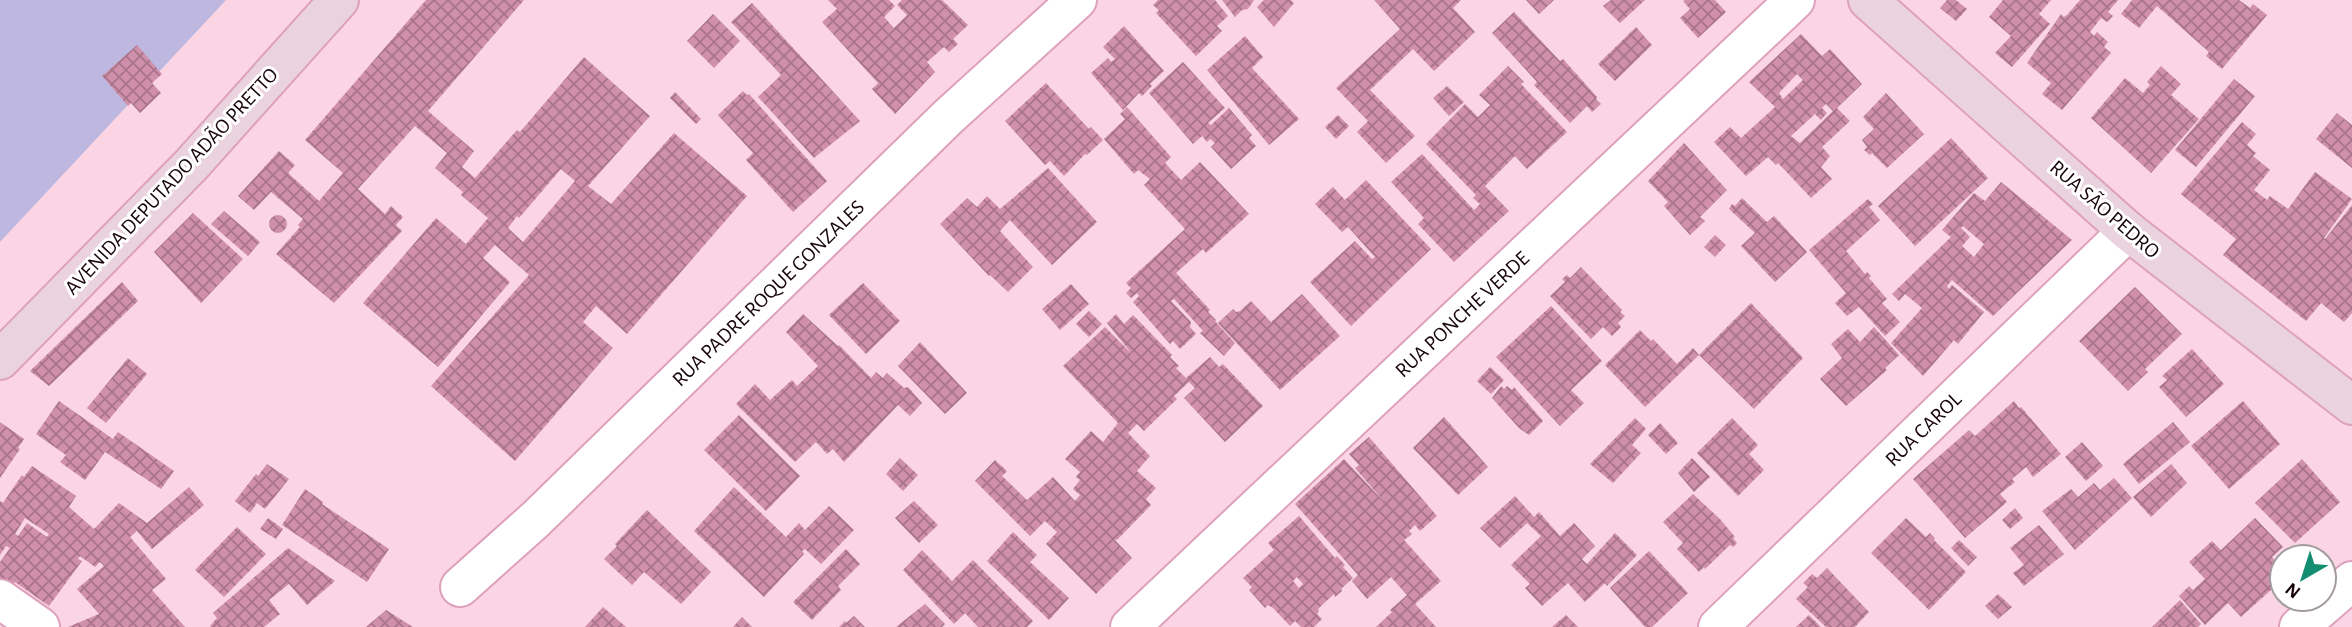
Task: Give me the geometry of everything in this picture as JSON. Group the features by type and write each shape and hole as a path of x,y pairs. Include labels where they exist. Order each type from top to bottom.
{"street":[{"name":"AVENIDA DEPUTADO ADÃO PRETTO","path":"0,360 192,164 340,0"},
{"name":"RUA PADRE ROQUE GONZALES","path":"460,587 536,519 948,117 1077,0"},
{"name":"RUA PONCHE VERDE","path":"1130,627 1795,0"},
{"name":"RUA SÃO PEDRO","path":"1868,0 2128,231 2352,405"},
{"name":"RUA CAROL","path":"1718,627 2128,231"},
{"path":"2299,627 2352,581"},
{"path":"0,599 40,627"}],"shaded area":[{"path":"0,0 226,0 0,242"}],"building":[{"path":"426,0 524,0 428,111 474,151 462,167 475,178 517,130 520,132 584,57 650,116 588,186 611,204 674,133 747,196 627,334 596,306 583,322 613,348 515,461 431,386 529,275 495,245 483,258 510,282 438,367 363,303 436,218 466,244 488,218 435,168 447,153 415,126 358,189 385,214 391,206 403,217 396,225 402,231 334,303 276,254 300,227 298,225 303,219 271,192 254,210 238,196 279,151 295,165 288,173 319,201 343,173 305,140","holes":["561,169 575,181 523,242 508,228"]},
{"path":"828,0 889,0 895,6 884,17 894,28 907,15 897,5 902,0 942,0 968,25 953,39 958,44 949,52 944,47 927,62 935,72 895,114 872,89 878,83 822,22 837,9"},
{"path":"1158,0 1215,0 1228,16 1217,26 1222,31 1196,56 1156,13 1159,10 1153,5"},
{"path":"1222,0 1254,0 1248,9 1242,10 1235,17"},
{"path":"1264,0 1291,0 1294,3 1274,27 1257,7"},
{"path":"1374,0 1461,0 1453,8 1475,32 1434,71 1413,49 1370,90 1415,136 1386,163 1357,132 1368,121 1336,88 1400,29"},
{"path":"1526,0 1554,0 1539,14"},
{"path":"1611,0 1645,0 1620,23 1603,6"},
{"path":"1715,0 1726,12 1698,38 1680,18 1690,9 1683,1"},
{"path":"1947,0 1956,0 1967,9 1956,21 1940,8"},
{"path":"2003,0 2051,0 2039,14 2050,24 2012,67 1995,53 2011,36 1989,17"},
{"path":"2080,0 2118,0 2108,12 2113,16 2107,22 2101,18 2090,32 2094,36 2097,32 2108,42 2104,47 2111,53 2062,110 2042,94 2051,83 2027,63 2061,14 2064,17"},
{"path":"2132,0 2239,0 2250,8 2253,4 2267,15 2222,69 2206,56 2209,52 2157,6 2139,28 2121,14"},
{"path":"752,3 860,121 814,158 758,97 781,75 731,22"},
{"path":"1514,12 1560,61 1563,59 1597,97 1601,104 1592,112 1587,106 1570,123 1534,85 1537,82 1492,33"},
{"path":"713,14 740,41 714,68 687,41"},
{"path":"1124,26 1164,71 1142,96 1139,93 1123,110 1091,73 1108,58 1111,62 1115,59 1103,47"},
{"path":"1636,27 1652,45 1615,81 1598,64"},
{"path":"1801,34 1822,56 1830,49 1862,84 1837,108 1850,121 1822,147 1830,156 1821,167 1832,179 1811,198 1778,163 1776,165 1768,157 1746,176 1714,142 1730,127 1741,138 1775,107 1749,82","holes":["1797,74 1803,80 1783,99 1779,93","1826,104 1833,111 1800,143 1791,136 1815,114 1821,120 1827,113 1822,108"]},
{"path":"1245,36 1263,57 1252,68 1299,119 1269,145 1207,70"},
{"path":"137,45 162,74 152,83 161,93 140,113 131,103 128,106 102,76"},
{"path":"1183,62 1225,108 1208,123 1211,125 1229,108 1252,135 1249,138 1256,146 1231,169 1211,147 1215,143 1210,139 1207,142 1202,136 1193,144 1149,93"},
{"path":"1508,66 1524,82 1521,84 1567,132 1527,169 1515,156 1485,186 1509,211 1454,262 1418,224 1424,218 1391,182 1422,154 1474,210 1480,204 1473,198 1476,195 1426,144 1465,104 1478,117 1490,105 1479,95"},
{"path":"2161,66 2181,84 2171,95 2199,119 2151,173 2091,118 2125,78 2143,93 2150,85 2147,82"},
{"path":"2234,79 2255,96 2196,167 2175,150"},
{"path":"1046,83 1089,129 1091,127 1103,140 1064,176 1050,161 1045,165 1005,121"},
{"path":"1447,86 1464,102 1449,116 1433,98"},
{"path":"743,91 749,94 827,181 793,212 746,160 753,153 718,115"},
{"path":"675,92 701,119 696,124 670,98"},
{"path":"1886,93 1924,134 1887,168 1872,153 1870,155 1864,150 1867,147 1862,140 1874,129 1863,117"},
{"path":"1127,107 1171,157 1165,163 1181,180 1200,162 1249,214 1206,253 1203,249 1176,273 1210,310 1208,312 1235,343 1224,356 1200,333 1203,331 1174,299 1171,301 1191,322 1190,327 1196,334 1180,349 1173,341 1170,344 1133,302 1139,296 1137,293 1131,298 1126,293 1131,288 1126,283 1185,229 1144,185 1150,179 1138,170 1134,174 1104,139 1125,119 1120,114"},
{"path":"2337,113 2352,125 2352,168 2316,139"},
{"path":"1338,115 1349,126 1336,139 1325,127"},
{"path":"2242,122 2256,134 2247,145 2256,153 2253,156 2270,170 2254,190 2267,200 2270,196 2288,209 2315,172 2352,199 2324,238 2352,205 2352,313 2344,322 2321,303 2306,321 2223,255 2236,239 2181,194"},
{"path":"1951,138 1988,178 1915,246 1878,206"},
{"path":"1684,143 1727,190 1700,217 1705,221 1690,235 1664,206 1668,202 1648,181"},
{"path":"1048,168 1097,222 1052,265 1010,220 1000,231 1033,267 1008,292 989,276 940,224 967,198 977,207 987,196 1000,209"},
{"path":"1366,180 1431,249 1351,326 1310,282 1355,241 1372,259 1375,257 1348,227 1342,232 1315,204 1333,187 1345,200"},
{"path":"2001,182 2072,240 1993,316 1952,280 1947,286 1949,289 1952,285 1984,312 1958,344 1954,340 1923,376 1891,343 1922,308 1905,294 1899,301 1892,294 1951,237 1942,230 1974,193 1985,201","holes":["1963,226 1984,244 1974,257 1962,246 1970,237 1961,228"]},
{"path":"1742,198 1767,222 1774,216 1807,252 1775,282 1741,246 1755,233 1729,209"},
{"path":"1868,199 1873,204 1869,207 1880,220 1846,251 1865,274 1867,272 1871,276 1869,278 1887,299 1882,303 1900,322 1885,336 1859,307 1847,316 1835,303 1846,293 1809,250"},
{"path":"224,211 260,242 248,256 211,224"},
{"path":"193,213 243,259 201,303 154,252"},
{"path":"278,215 284,218 287,224 284,230 278,233 272,230 269,224 272,218"},
{"path":"1715,235 1726,245 1715,257 1704,247"},
{"path":"1581,267 1625,316 1618,323 1621,327 1612,336 1603,327 1591,339 1550,296 1565,282 1562,279 1567,275 1570,278"},
{"path":"122,282 138,301 49,386 30,371"},
{"path":"863,283 900,321 866,354 829,315"},
{"path":"1071,284 1089,304 1060,330 1042,309"},
{"path":"2135,287 2182,334 2145,369 2148,372 2128,391 2079,341"},
{"path":"1302,294 1340,336 1280,390 1218,323 1233,309 1240,311 1251,301 1271,322"},
{"path":"1751,303 1803,358 1754,409 1699,355"},
{"path":"1551,306 1602,361 1571,390 1584,403 1560,426 1496,357"},
{"path":"1089,311 1102,324 1089,337 1076,324"},
{"path":"803,314 871,378 876,372 883,378 887,373 904,388 908,387 922,403 910,416 898,405 844,462 833,449 827,454 816,442 795,462 736,404 755,384 770,400 792,380 797,386 818,366 786,332"},
{"path":"1116,314 1124,324 1133,315 1172,355 1170,357 1179,366 1176,368 1186,378 1210,357 1219,367 1223,364 1263,406 1225,442 1184,398 1195,388 1189,382 1174,396 1177,399 1144,431 1137,424 1128,433 1150,456 1137,471 1156,488 1146,499 1151,505 1117,540 1114,539 1132,558 1096,594 1046,544 1057,532 1045,521 1030,536 975,481 995,460 1007,471 1002,476 1027,500 1053,477 1075,501 1080,495 1073,489 1080,480 1076,477 1080,472 1065,459 1091,431 1103,442 1118,423 1063,366 1105,327 1132,354 1107,323"},
{"path":"1874,327 1899,355 1885,368 1887,370 1846,406 1820,379 1842,358 1831,344 1848,329 1860,342"},
{"path":"1640,330 1651,341 1653,339 1677,364 1693,348 1699,355 1645,407 1605,365"},
{"path":"920,342 967,393 945,414 898,366"},
{"path":"2192,349 2224,384 2186,417 2159,387 2167,380 2162,376"},
{"path":"128,358 147,374 106,423 87,408"},
{"path":"1490,367 1504,380 1491,394 1477,381"},
{"path":"1501,386 1512,390 1514,387 1543,421 1529,435 1519,428 1492,398"},
{"path":"59,401 113,439 118,432 174,471 161,489 105,452 85,480 60,462 66,455 36,434"},
{"path":"2014,401 2061,454 2033,477 2026,467 2012,479 2015,482 2000,494 2007,502 1965,538 1913,479 1969,430 1975,436"},
{"path":"2243,401 2280,444 2229,489 2191,446"},
{"path":"739,415 800,476 766,511 704,450"},
{"path":"1444,417 1488,467 1458,495 1413,448"},
{"path":"1635,418 1646,429 1632,445 1641,453 1613,483 1590,464"},
{"path":"1732,418 1758,445 1749,454 1764,470 1738,496 1697,453"},
{"path":"0,422 24,439 0,478"},
{"path":"2173,422 2190,442 2139,484 2123,464"},
{"path":"1660,423 1678,443 1666,454 1648,435"},
{"path":"1369,437 1437,516 1420,531 1415,525 1409,531 1412,534 1404,540 1441,581 1415,604 1436,627 1376,627 1407,595 1391,577 1367,599 1352,581 1358,575 1295,504 1344,459 1386,504 1355,468 1359,465 1349,454"},
{"path":"2082,442 2103,466 2086,481 2065,457"},
{"path":"900,458 918,475 903,491 886,474"},
{"path":"1692,458 1710,477 1694,492 1678,473"},
{"path":"2302,459 2340,502 2295,543 2255,503"},
{"path":"267,464 289,479 265,509 257,503 250,513 235,501"},
{"path":"2171,464 2187,483 2151,517 2133,497"},
{"path":"32,466 76,496 69,507 94,529 119,503 147,523 189,487 204,505 152,549 137,531 130,537 166,579 152,590 185,627 68,627 99,614 77,589 104,566 100,562 95,567 80,556 78,559 82,561 49,606 15,582 11,588 0,581 0,562 10,548 6,546 0,555 0,501 3,503 22,475 24,477","holes":["25,518 49,534 47,537 27,523 18,536 15,534"]},
{"path":"2114,478 2132,498 2075,550 2042,511 2071,489 2078,497 2094,483 2100,490"},
{"path":"734,487 786,537 799,523 805,530 829,506 854,530 821,564 805,549 802,551 804,554 764,597 694,531"},
{"path":"305,489 323,502 322,504 389,549 367,582 282,525"},
{"path":"1693,494 1720,519 1737,543 1733,547 1730,545 1699,572 1677,549 1683,543 1663,522"},
{"path":"1515,496 1534,517 1539,512 1560,536 1574,523 1595,546 1582,559 1587,564 1615,533 1637,555 1607,586 1605,583 1585,602 1568,583 1542,606 1525,588 1530,584 1511,565 1541,536 1527,523 1500,548 1480,528"},
{"path":"914,501 938,525 919,543 895,518"},
{"path":"2015,508 2023,518 2010,529 2002,520"},
{"path":"647,510 711,572 681,604 644,572 632,585 604,559"},
{"path":"1299,516 1335,558 1337,556 1345,565 1343,567 1353,578 1342,591 1335,597 1334,594 1318,609 1317,614 1322,619 1314,627 1301,627 1295,621 1290,626 1273,608 1268,605 1265,608 1249,590 1252,587 1243,578 1274,550 1268,543","holes":["1297,577 1303,584 1299,588 1293,581"]},
{"path":"268,518 283,529 276,539 260,529"},
{"path":"1906,518 1926,537 1930,533 1966,572 1929,610 1871,553"},
{"path":"2255,518 2279,543 2268,543 2268,593 2241,617 2228,603 2205,625 2179,596 2189,586 2193,590 2205,579 2189,562 2212,541 2221,550"},
{"path":"2039,525 2064,554 2024,586 2013,573 2024,565 2010,548"},
{"path":"237,527 266,554 224,597 195,570"},
{"path":"1013,532 1037,555 1030,562 1069,598 1049,620 987,561"},
{"path":"1959,540 1977,557 1968,566 1951,548"},
{"path":"288,548 335,581 307,605 289,584 269,600 280,614 264,627 211,627 217,618 213,613"},
{"path":"846,549 860,564 838,586 841,590 812,620 793,602"},
{"path":"922,550 952,581 973,560 1033,621 1027,627 978,627 965,613 954,624 903,570"},
{"path":"1649,551 1688,593 1652,627 1645,627 1610,588"},
{"path":"1827,568 1869,612 1855,627 1826,627 1796,599 1808,587 1803,583 1812,574 1817,578"},
{"path":"1998,594 2012,607 1998,619 1985,606"},
{"path":"2180,600 2201,624 2198,627 2152,627"},
{"path":"925,604 945,624 942,627 896,627"},
{"path":"603,607 626,627 585,627"},
{"path":"386,610 413,627 366,627"},
{"path":"1566,615 1578,627 1552,627"},
{"path":"1809,615 1821,627 1796,627"},
{"path":"854,616 865,627 839,627 845,621 846,623"},
{"path":"742,617 752,627 733,627"}]}
